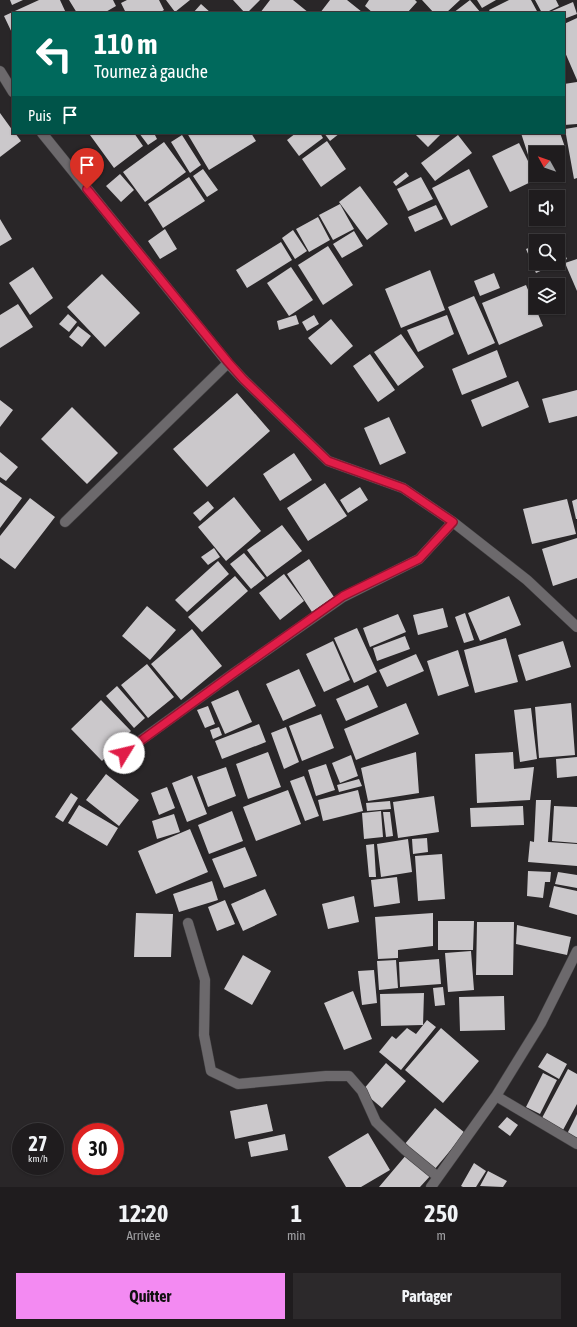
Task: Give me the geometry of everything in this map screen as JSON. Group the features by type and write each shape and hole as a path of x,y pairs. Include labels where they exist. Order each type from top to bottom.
{"street":[{"path":"0,71 12,90"},
{"path":"43,134 228,362 243,379 328,461 403,488 453,522 527,580 577,627"},
{"path":"65,522 228,362"},
{"path":"112,762 343,596 419,559 453,522"},
{"path":"188,923 205,980 204,1035 211,1071 238,1084 326,1076 349,1076 362,1091 376,1122 405,1150 438,1178"},
{"path":"431,1187 496,1096 541,1023 577,951"},
{"path":"496,1096 577,1144"}],"building":[{"path":"10,0 23,0 12,5"},
{"path":"39,0 60,0 66,12 13,12"},
{"path":"69,0 113,0 116,6 106,12 76,12"},
{"path":"127,0 159,0 164,10 161,12 126,12 121,3"},
{"path":"166,0 190,0 175,12"},
{"path":"233,0 260,0 248,12 244,12"},
{"path":"270,0 293,0 308,12 261,12"},
{"path":"330,0 347,0 362,12 321,12"},
{"path":"369,0 415,0 417,2 408,12 372,12 365,6"},
{"path":"422,0 460,0 447,12 433,12"},
{"path":"470,0 480,12 454,12"},
{"path":"477,0 496,0 482,8"},
{"path":"509,0 531,0 537,12 490,12 489,10"},
{"path":"535,0 556,0 559,6 547,12 541,12"},
{"path":"573,2 577,14 565,19 565,12 552,11"},
{"path":"201,4 210,12 194,12"},
{"path":"12,12 12,33 4,16"},
{"path":"577,18 577,80 565,52 565,24"},
{"path":"577,82 577,124 565,125 565,84"},
{"path":"0,113 12,130 12,134 16,134 21,141 0,157"},
{"path":"577,127 577,178 574,179 565,129"},
{"path":"135,134 143,146 114,168 90,135"},
{"path":"140,134 154,134 157,139 148,145"},
{"path":"188,134 252,134 256,141 209,170"},
{"path":"295,134 321,134 323,138 299,156 287,140"},
{"path":"325,134 339,134 330,141"},
{"path":"415,134 441,134 428,147"},
{"path":"521,134 560,134 565,146 529,146 529,158"},
{"path":"182,135 201,165 190,173 171,142"},
{"path":"458,135 472,153 435,181 421,163"},
{"path":"327,141 346,169 321,187 302,159"},
{"path":"164,142 186,172 145,202 123,172"},
{"path":"519,143 529,163 529,182 531,182 510,192 492,156"},
{"path":"203,169 218,190 207,197 193,176"},
{"path":"469,169 488,207 451,226 432,188"},
{"path":"406,172 409,176 396,186 393,182"},
{"path":"120,174 134,190 121,202 106,186"},
{"path":"189,177 205,201 163,228 148,204"},
{"path":"421,177 433,199 408,211 397,189"},
{"path":"360,186 388,224 367,240 339,202"},
{"path":"340,204 354,229 333,240 319,215"},
{"path":"436,205 443,219 415,232 408,217"},
{"path":"318,217 330,240 309,252 296,229"},
{"path":"0,219 12,239 0,246"},
{"path":"165,229 177,249 160,259 148,241"},
{"path":"293,230 307,251 295,259 282,238"},
{"path":"354,231 363,246 342,258 333,244"},
{"path":"281,242 292,260 247,288 236,270"},
{"path":"328,246 353,285 323,305 298,265"},
{"path":"529,248 529,256 526,249"},
{"path":"577,259 577,291 565,263"},
{"path":"33,267 53,298 30,315 9,283"},
{"path":"291,267 313,300 289,316 267,283"},
{"path":"430,270 445,310 401,328 385,289"},
{"path":"535,270 543,270 536,273"},
{"path":"494,273 500,288 480,296 474,281"},
{"path":"102,274 140,313 105,347 67,307"},
{"path":"526,285 529,292 529,314 538,314 543,326 499,345 482,303"},
{"path":"474,296 495,343 468,355 448,307"},
{"path":"18,304 33,327 0,348 0,315"},
{"path":"68,314 77,322 69,332 59,324"},
{"path":"296,315 299,324 279,330 277,321"},
{"path":"314,315 319,324 307,331 302,322"},
{"path":"447,315 454,334 418,352 407,330"},
{"path":"331,319 353,346 331,365 308,338"},
{"path":"78,326 91,336 82,347 69,337"},
{"path":"401,334 424,367 398,386 374,352"},
{"path":"497,350 507,377 462,395 452,369"},
{"path":"370,354 395,390 378,402 353,366"},
{"path":"518,381 529,407 482,427 471,400"},
{"path":"577,390 577,416 549,423 542,399"},
{"path":"237,393 270,431 207,487 173,449"},
{"path":"0,400 13,410 0,427"},
{"path":"72,407 118,453 87,484 41,439"},
{"path":"389,417 406,453 380,465 364,428"},
{"path":"0,452 18,467 6,481 0,477"},
{"path":"294,453 312,480 280,501 263,474"},
{"path":"0,482 22,498 0,528"},
{"path":"325,483 347,516 308,541 287,508"},
{"path":"360,487 368,500 348,513 340,500"},
{"path":"234,497 261,531 226,561 198,527"},
{"path":"30,498 55,517 15,569 0,558 0,536"},
{"path":"567,499 576,534 532,544 523,509"},
{"path":"577,499 577,519 576,519 572,501"},
{"path":"208,501 214,508 200,521 193,513"},
{"path":"282,525 302,551 267,577 247,550"},
{"path":"577,538 577,578 553,586 542,549"},
{"path":"214,548 220,557 208,565 201,557"},
{"path":"244,553 265,578 251,589 230,564"},
{"path":"309,559 334,597 312,612 287,574"},
{"path":"218,561 229,574 187,612 175,600"},
{"path":"284,574 304,601 280,620 259,593"},
{"path":"235,576 248,591 202,632 188,617"},
{"path":"509,596 521,625 480,641 468,613"},
{"path":"147,606 176,630 150,660 122,636"},
{"path":"443,608 448,627 418,635 413,615"},
{"path":"465,613 474,640 464,643 455,617"},
{"path":"398,614 406,632 370,647 363,628"},
{"path":"357,628 377,672 354,683 334,638"},
{"path":"192,629 222,666 181,700 151,664"},
{"path":"405,636 410,649 377,661 373,648"},
{"path":"506,638 518,682 475,693 464,650"},
{"path":"333,641 350,680 324,692 306,654"},
{"path":"563,641 571,667 526,681 518,655"},
{"path":"458,650 469,686 438,696 427,661"},
{"path":"416,654 424,671 387,687 379,670"},
{"path":"147,664 174,697 148,718 121,685"},
{"path":"299,669 316,706 283,721 266,684"},
{"path":"368,685 378,707 346,721 336,699"},
{"path":"117,686 145,718 134,728 106,696"},
{"path":"238,690 252,722 225,734 211,702"},
{"path":"101,700 131,731 102,761 71,729"},
{"path":"406,703 419,734 356,760 344,729"},
{"path":"571,703 575,755 539,758 535,707"},
{"path":"208,706 215,724 205,728 197,710"},
{"path":"531,708 537,759 520,762 514,710"},
{"path":"321,714 334,748 302,761 289,726"},
{"path":"259,724 266,742 222,759 215,741"},
{"path":"219,727 222,735 213,739 210,730"},
{"path":"286,727 299,762 284,769 271,733"},
{"path":"268,752 281,787 248,799 236,764"},
{"path":"416,752 419,793 368,801 361,768"},
{"path":"513,752 514,769 534,767 530,800 477,803 475,754"},
{"path":"351,755 358,776 340,783 332,763"},
{"path":"577,757 577,776 557,778 556,759"},
{"path":"326,764 335,790 316,796 308,770"},
{"path":"226,767 236,796 208,807 197,777"},
{"path":"106,774 139,800 119,826 86,800"},
{"path":"192,775 207,814 187,822 172,783"},
{"path":"304,776 319,816 305,821 290,781"},
{"path":"359,779 362,786 339,792 337,785"},
{"path":"167,787 175,808 159,815 151,793"},
{"path":"288,790 301,824 256,841 243,807"},
{"path":"358,790 363,811 323,821 318,800"},
{"path":"71,793 78,798 63,822 55,817"},
{"path":"434,796 439,832 398,838 393,802"},
{"path":"536,800 551,800 548,842 577,844 577,866 528,862 530,841 534,842"},
{"path":"390,801 391,809 367,811 366,803"},
{"path":"79,805 118,828 107,846 68,823"},
{"path":"523,806 524,825 471,827 470,808"},
{"path":"554,806 577,807 577,843 552,841"},
{"path":"232,811 243,841 209,854 198,825"},
{"path":"381,811 383,837 364,839 362,813"},
{"path":"383,812 390,812 393,836 386,837"},
{"path":"174,814 180,832 157,839 152,821"},
{"path":"190,829 208,872 156,894 138,851"},
{"path":"427,838 428,852 413,854 412,839"},
{"path":"408,839 412,872 381,877 377,844"},
{"path":"374,844 376,877 369,877 366,845"},
{"path":"245,847 257,876 224,888 212,859"},
{"path":"442,854 445,899 418,901 415,856"},
{"path":"528,871 551,872 550,882 545,882 543,898 527,896"},
{"path":"558,872 577,875 577,888 555,884"},
{"path":"397,877 400,903 374,907 371,880"},
{"path":"212,881 218,900 179,912 173,894"},
{"path":"554,886 577,891 577,915 549,907"},
{"path":"265,889 277,915 243,931 231,904"},
{"path":"354,896 359,922 328,929 322,904"},
{"path":"225,900 235,924 217,931 208,907"},
{"path":"136,913 173,914 171,957 134,957"},
{"path":"433,913 433,946 398,950 398,958 378,959 375,917"},
{"path":"438,921 474,921 473,950 438,950"},
{"path":"477,922 514,922 513,975 476,975"},
{"path":"517,925 571,937 567,955 516,944"},
{"path":"471,951 474,990 448,992 445,953"},
{"path":"243,955 271,971 252,1005 224,989"},
{"path":"439,959 441,984 400,987 399,962"},
{"path":"396,960 398,988 379,990 377,961"},
{"path":"374,970 377,1003 362,1005 358,971"},
{"path":"443,987 445,1005 435,1006 433,988"},
{"path":"353,991 372,1039 344,1050 324,1003"},
{"path":"424,993 423,1025 381,1026 380,994"},
{"path":"504,996 505,1030 460,1031 459,997"},
{"path":"427,1020 436,1027 401,1070 379,1052 392,1036 396,1039 407,1028 416,1034"},
{"path":"441,1028 479,1061 443,1103 405,1070"},
{"path":"547,1053 567,1064 559,1079 538,1067"},
{"path":"386,1063 406,1081 382,1108 362,1091"},
{"path":"568,1069 577,1074 577,1104 563,1130 542,1118"},
{"path":"543,1073 557,1080 540,1114 526,1107"},
{"path":"267,1104 273,1131 235,1139 230,1111"},
{"path":"435,1108 465,1133 434,1170 404,1145"},
{"path":"577,1114 577,1137 576,1139 567,1134"},
{"path":"507,1117 518,1125 510,1136 498,1127"},
{"path":"368,1133 390,1170 361,1187 346,1187 328,1157"},
{"path":"285,1134 288,1150 251,1157 248,1142"},
{"path":"407,1154 431,1175 420,1187 379,1187"},
{"path":"474,1163 486,1171 476,1187 461,1186"},
{"path":"488,1171 507,1181 503,1187 480,1186"}],"route":[{"path":"87,189 243,379 328,461 403,488 453,522 419,559 343,596 124,753"}]}
